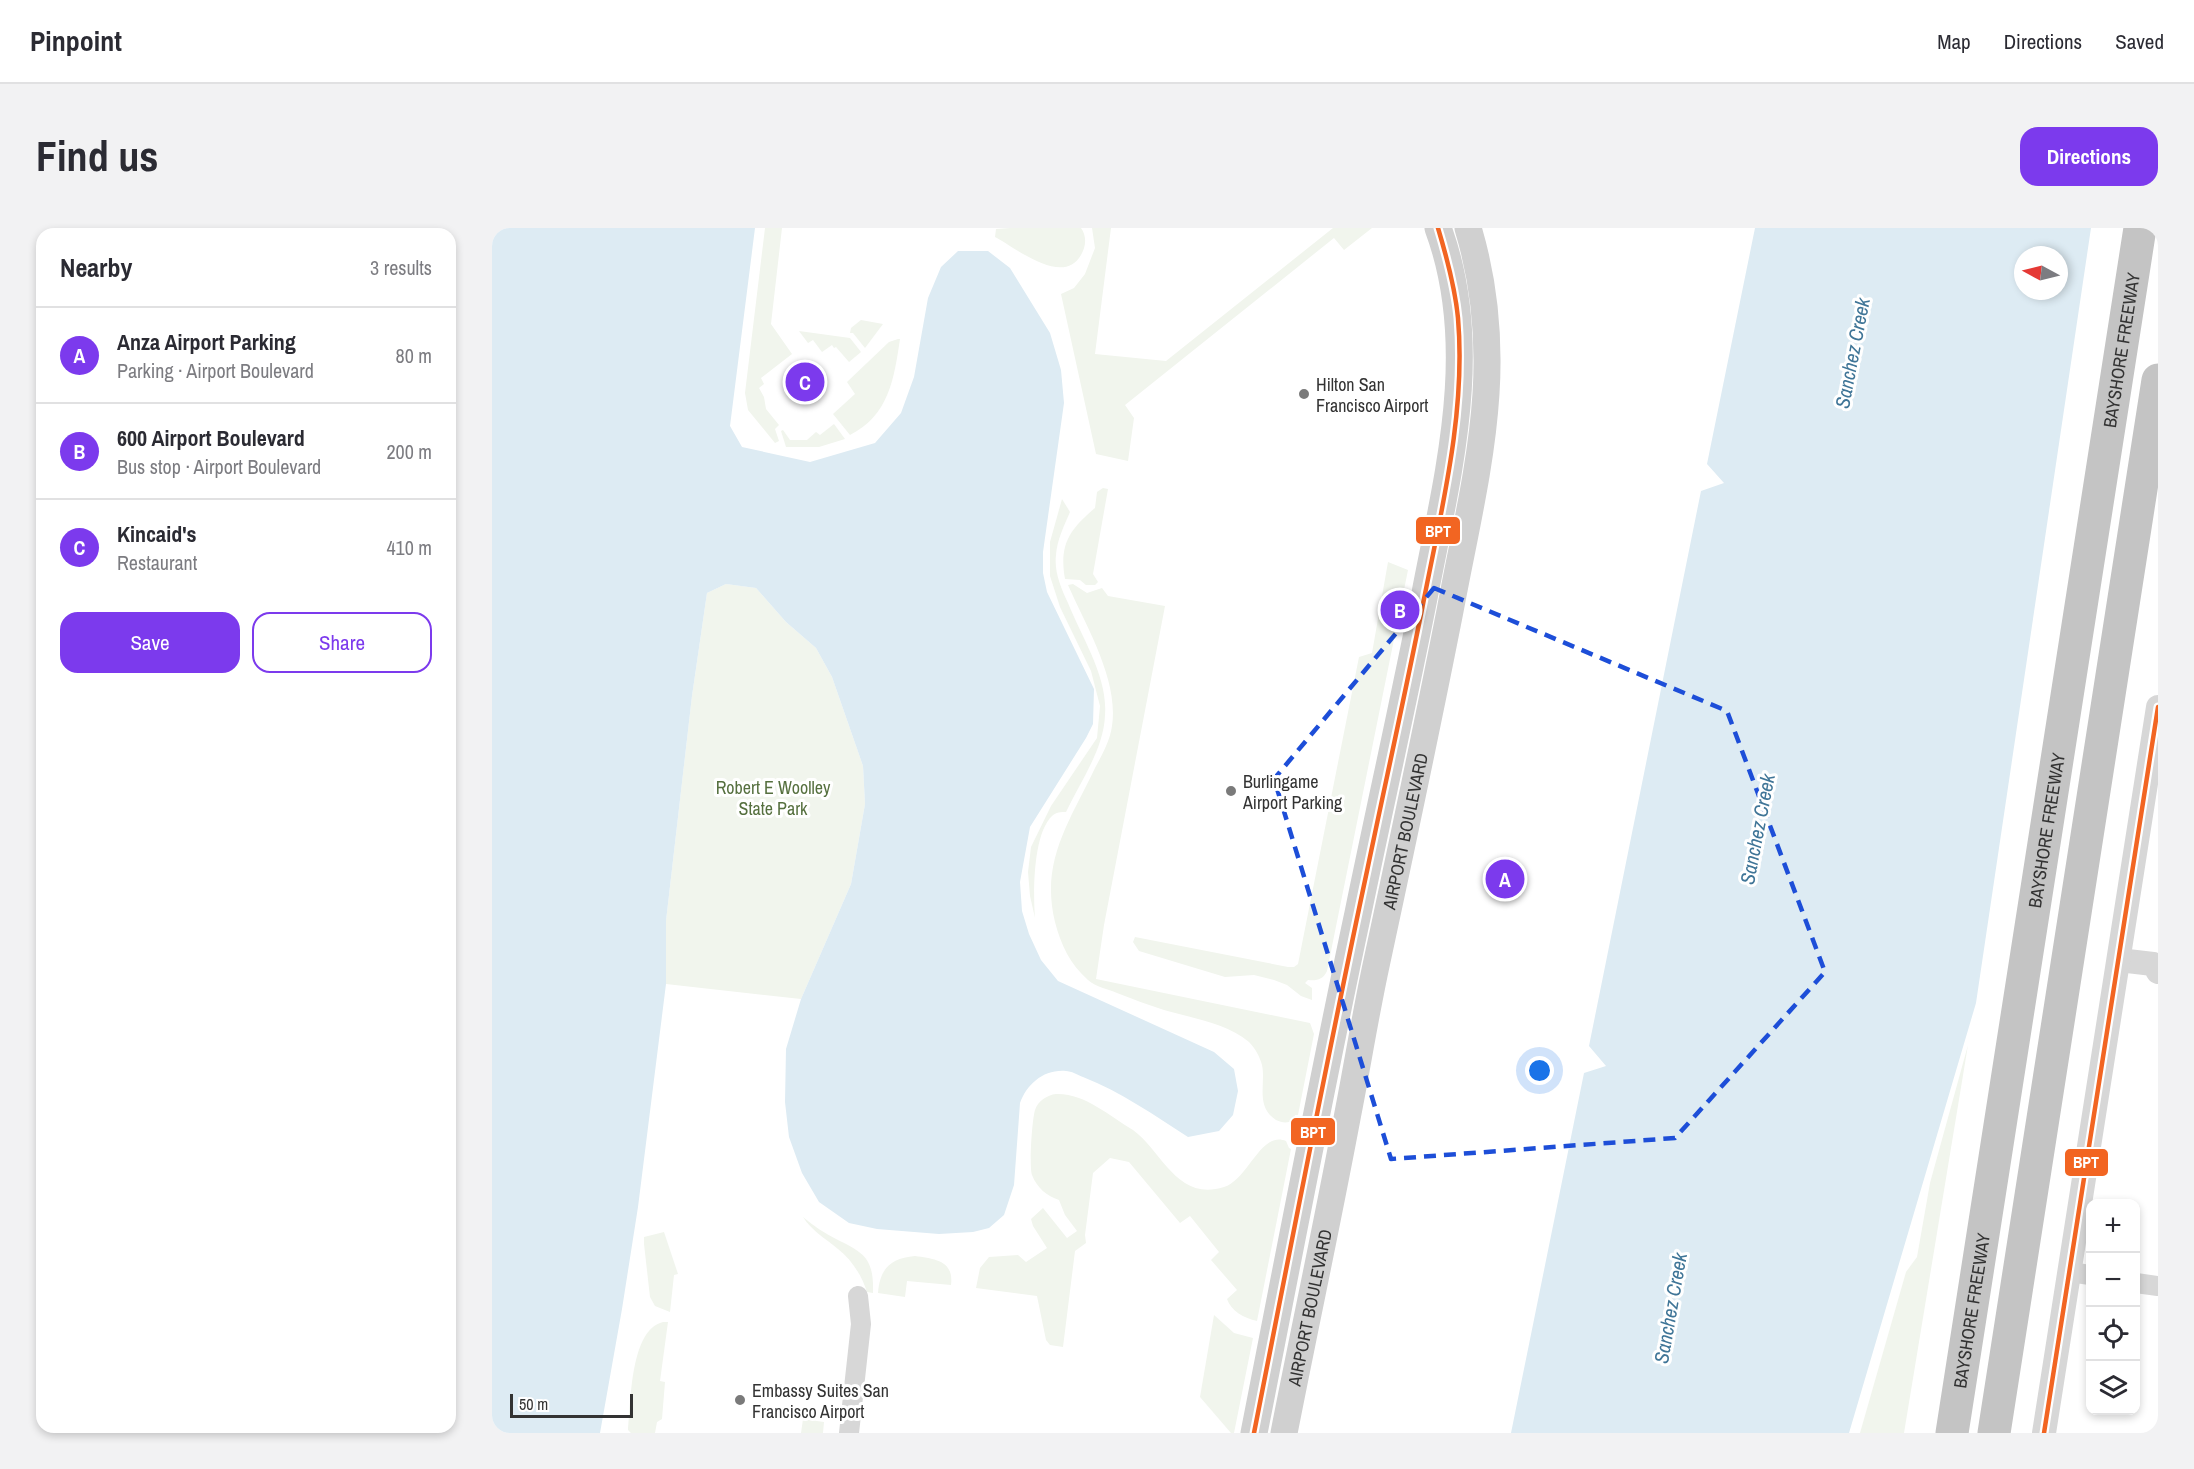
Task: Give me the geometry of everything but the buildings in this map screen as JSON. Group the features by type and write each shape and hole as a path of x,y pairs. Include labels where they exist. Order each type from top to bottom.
{"highway":[{"name":"BAYSHORE FREEWAY","path":"1952,1433 2140,228"},
{"path":"1994,1433 2158,380"}],"main road":[{"name":"AIRPORT BOULEVARD","path":"1254,1433 1318,1104 1415,644 1456,424 1460,364 1458,319 1450,273 1438,228"},
{"name":"AIRPORT BOULEVARD","path":"1284,1433 1364,1022 1482,448 1489,357 1485,300 1468,228"},
{"path":"1396,733 1423,738"},
{"path":"1370,855 1398,863"},
{"path":"1318,1104 1348,1112"},
{"path":"1274,1329 1304,1336"}],"street":[{"path":"2044,1433 2080,1273 2119,960 2158,707"},
{"path":"2119,960 2156,966"},
{"path":"2140,1283 2158,1286"},
{"path":"849,1433 861,1324 858,1296"}],"highlighted area":[{"path":"1434,588 1727,711 1825,972 1675,1138 1391,1159 1274,779"}],"green space":[{"path":"765,228 782,228 771,324 792,354 761,378 764,384 759,388 764,397 766,409 779,425 775,429 779,441 775,443 748,410 745,393"},
{"path":"1081,228 1085,238 1084,249 1073,264 1063,267 1051,266 1027,256 995,237 996,229"},
{"path":"1092,228 1111,228 1095,354 1166,361 1333,228 1372,228 1344,250 1334,238 1125,405 1134,418 1128,461 1096,454 1061,294 1074,288 1085,274 1095,248"},
{"path":"861,320 883,324 865,348 853,333 850,333 851,328"},
{"path":"799,331 850,338 861,352 849,362 836,347 832,345 822,352 813,340 808,343"},
{"path":"900,339 892,382 881,406 863,427 850,435 833,414 855,394 847,382 889,342"},
{"path":"834,424 845,439 819,447 786,447 781,431 783,430 790,440 807,440 816,432 820,435"},
{"path":"1103,488 1108,489 1093,574 1098,582 1095,585 1086,585 1080,580 1065,579 1064,557 1068,539 1078,524 1095,508 1097,492"},
{"path":"1062,499 1070,512 1058,544 1057,574 1098,672 1105,701 1105,715 1104,728 1096,753 1066,812 1052,816 1041,836 1034,879 1035,918 1028,872 1031,847 1051,806 1097,738 1100,706 1091,671 1060,607 1050,576 1050,542"},
{"path":"1388,562 1408,570 1327,971 1321,978 1308,980 1305,983 1312,988 1312,1000 1274,980 1254,975 1225,977 1139,951 1133,942 1135,937 1288,967 1298,964 1359,657 1372,653"},
{"name":"Robert E Woolley State Park","path":"726,584 756,588 786,622 816,648 832,677 863,766 865,804 851,884 801,999 666,984 666,921 692,696 707,593"},
{"path":"1073,584 1087,593 1102,588 1108,596 1165,606 1104,925 1096,979 1310,1023 1314,1034 1298,1115 1295,1115 1293,1121 1280,1122 1266,1108 1263,1101 1262,1065 1249,1042 1230,1030 1158,1008 1095,984 1076,967 1060,939 1051,900 1054,860 1067,824 1108,742 1113,708 1106,672 1068,585"},
{"path":"1968,1045 1904,1433 1860,1433 1906,1272 1917,1257 1930,1183"},
{"path":"1056,1094 1077,1097 1106,1112 1143,1139 1182,1181 1208,1190 1233,1183 1269,1143 1277,1140 1286,1141 1291,1149 1257,1321 1239,1313 1229,1303 1227,1299 1237,1290 1211,1260 1219,1252 1190,1216 1180,1223 1129,1162 1110,1158 1093,1173 1086,1243 1075,1251 1063,1347 1050,1345 1046,1340 1037,1296 976,1288 980,1268 989,1257 1018,1255 1026,1262 1047,1248 1031,1219 1043,1208 1067,1238 1077,1231 1065,1215 1059,1200 1040,1188 1031,1170 1035,1110 1043,1099"},
{"path":"803,1217 866,1258 872,1272 873,1293 867,1292 848,1258 814,1230"},
{"path":"664,1232 678,1274 674,1275 670,1312 655,1306 650,1297 644,1244 644,1237"},
{"path":"915,1256 930,1258 946,1266 950,1271 951,1285 907,1281 905,1297 878,1293 881,1277 888,1266 899,1259"},
{"path":"1214,1315 1234,1333 1253,1338 1234,1433 1231,1433 1200,1397"},
{"path":"668,1322 660,1381 665,1382 662,1419 657,1422 655,1433 631,1433 628,1430 630,1402 638,1352 644,1338 652,1328"},
{"path":"803,1419 824,1422 823,1433 801,1433"}],"water":[{"path":"492,228 755,228 730,426 742,447 810,462 875,443 901,413 914,377 928,298 941,267 958,251 988,251 1010,268 1050,333 1061,370 1064,403 1043,552 1043,573 1047,592 1094,689 1093,724 1030,827 1020,882 1022,911 1041,960 1058,981 1214,1052 1234,1069 1238,1091 1233,1115 1219,1131 1188,1137 1124,1097 1074,1073 1058,1071 1044,1075 1032,1084 1020,1103 1014,1185 1004,1215 989,1228 973,1232 939,1234 877,1229 849,1223 819,1202 802,1173 789,1137 785,1102 786,1049 801,999 851,884 865,804 863,766 832,677 816,648 786,622 756,588 726,584 707,593 692,696 666,921 666,984 638,1207 600,1433 492,1433"},
{"name":"Sanchez Creek","path":"1755,228 2091,228 1976,1003 1849,1433 1511,1433 1584,1073 1606,1066 1589,1046 1701,491 1724,483 1707,464"}],"transit line":[{"name":"BPT","path":"1254,1433 1323,1081 1451,459 1459,389 1460,353 1455,295 1438,228"},
{"name":"BPT","path":"2044,1433 2158,707"}],"place":[{"name":"Kincaid's","path":"805,382"},
{"name":"Hilton San Francisco Airport","path":"1304,394"},
{"name":"600 Airport Boulevard","path":"1400,610"},
{"name":"Burlingame Airport Parking","path":"1231,791"},
{"name":"Anza Airport Parking","path":"1505,879"},
{"name":"Embassy Suites San Francisco Airport","path":"740,1400"}]}
